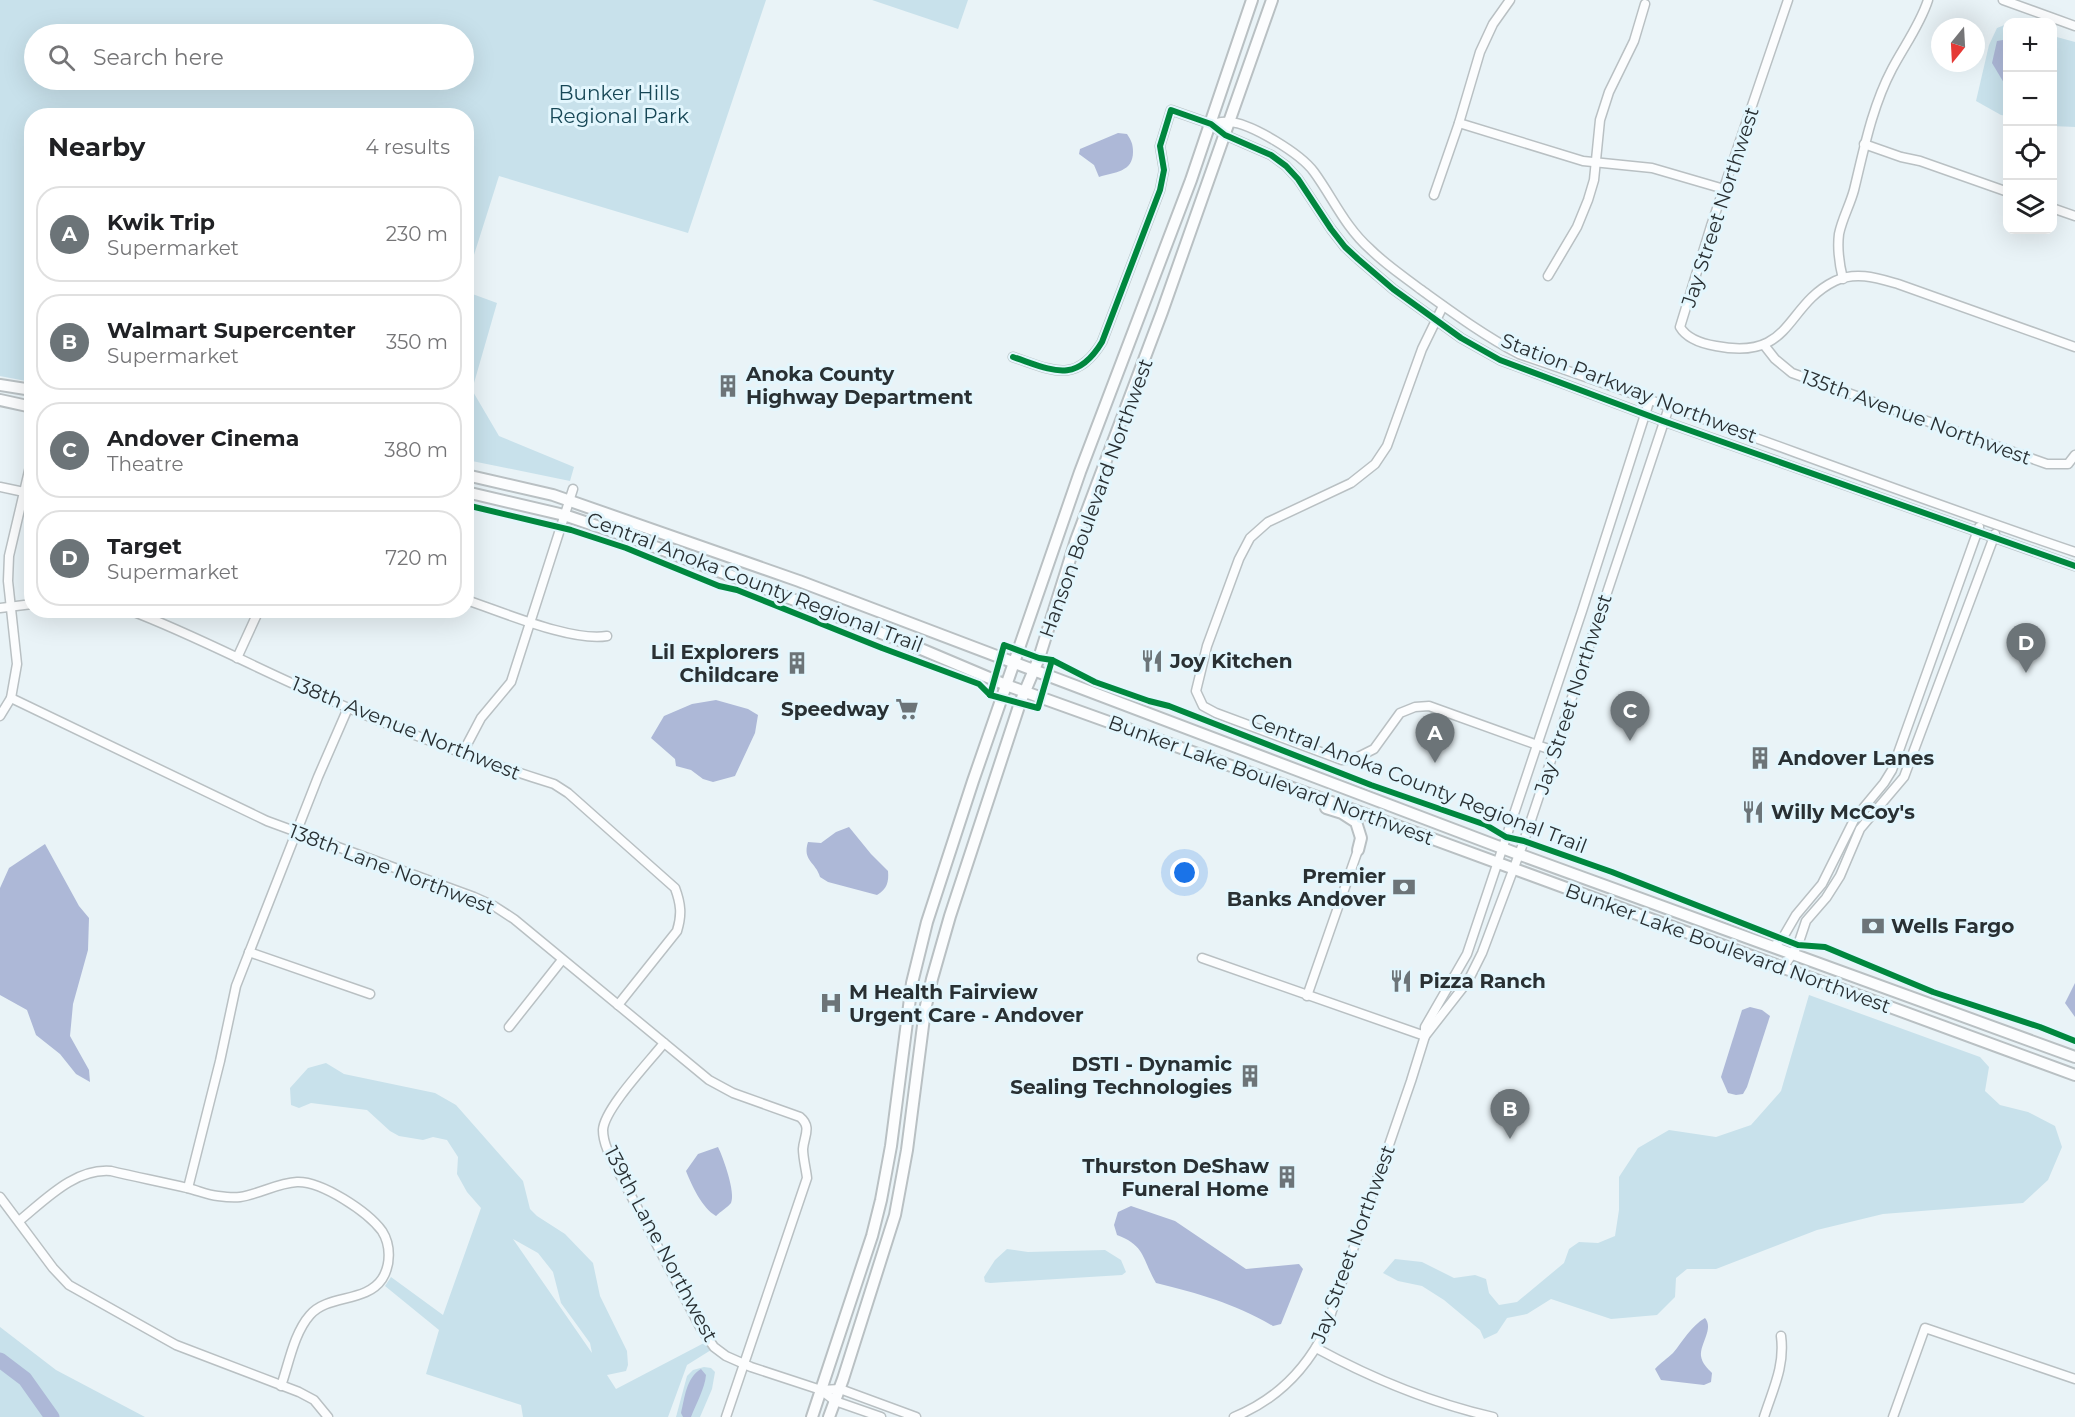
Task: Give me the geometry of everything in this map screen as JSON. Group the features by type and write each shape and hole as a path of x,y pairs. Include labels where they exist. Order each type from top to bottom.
{"main road":[{"name":"Hanson Boulevard Northwest","path":"812,1417 872,1236 881,1200 891,1146 918,952 1091,438 1191,180 1252,0"},
{"name":"Hanson Boulevard Northwest","path":"829,1417 895,1215 907,1150 925,1010 950,916 1025,691 1034,672 1076,540 1159,323 1272,0"},
{"path":"0,384 24,388"},
{"path":"0,400 24,405"},
{"name":"Bunker Lake Boulevard Northwest","path":"474,477 591,508 799,581 1518,854 2075,1057"},
{"name":"Bunker Lake Boulevard Northwest","path":"474,494 564,515 629,537 902,641 1006,685 2075,1075"},
{"path":"1283,785 1302,797 1352,818 1361,838 1358,850"}],"street":[{"path":"1434,195 1480,52 1493,24 1510,0"},
{"name":"Jay Street Northwest","path":"1764,345 1747,349 1712,345 1691,338 1680,327 1788,0"},
{"path":"1843,279 1838,259 1839,233 1853,192 1864,144 1892,69 1924,12 1928,0"},
{"path":"2003,0 2075,26"},
{"path":"1548,276 1577,227 1588,200 1596,163 1600,120 1609,92 1634,41 1645,4"},
{"name":"Station Parkway Northwest","path":"1013,357 1063,372 1083,366 1094,355 1102,342 1122,292 1163,180 1164,170 1160,147 1172,110 1211,124 1226,135 1270,155 1286,166 1299,180 1330,229 1345,247 1393,289 1461,338 1500,360 1646,415 2073,565"},
{"name":"Station Parkway Northwest","path":"1211,124 1231,122 1262,134 1302,159 1314,171 1348,227 1369,249 1443,306 1486,336 1519,354 2075,552"},
{"path":"1459,123 1583,161 1652,168 1724,189"},
{"path":"1864,144 2003,191"},
{"path":"2057,210 2075,216"},
{"path":"1764,345 1791,324 1816,295 1835,281 1850,276 1872,276 2075,347"},
{"path":"1443,306 1422,349 1387,446 1375,464 1351,483 1268,522 1250,538 1239,559 1207,646 1196,691 1203,706 1216,713 1342,760 1354,759 1374,749 1400,713 1415,707 1429,706 1554,751"},
{"name":"135th Avenue Northwest","path":"1764,345 1775,359 1792,373 2047,464 2068,464 2075,455"},
{"name":"Jay Street Northwest","path":"1234,1417 1263,1403 1292,1380 1316,1348 1325,1331 1425,1036 1425,1027 1467,954 1650,399"},
{"name":"Jay Street Northwest","path":"1425,1036 1458,995 1476,967 1554,751 1668,407"},
{"path":"0,487 24,492 9,556 8,581 18,664 10,698 0,716"},
{"path":"462,754 481,718 511,682 573,489"},
{"path":"1773,947 1782,939 1796,915 1822,884 1855,818 1892,770 1982,520"},
{"path":"1783,968 1798,945 1806,921 1826,898 1840,876 1860,829 1904,777 1998,526"},
{"path":"2073,565 2075,552"},
{"path":"474,603 572,634 591,638 607,636"},
{"path":"0,608 24,605"},
{"name":"138th Avenue Northwest","path":"150,618 348,708 462,754 554,784 568,793 675,888 681,905 677,931 618,1005"},
{"path":"237,658 255,618"},
{"name":"138th Lane Northwest","path":"10,698 241,809 494,906 514,919 663,1043 720,1087 800,1117 805,1121 807,1131 803,1148 807,1178 744,1364"},
{"path":"188,1188 236,986 296,832 348,708"},
{"path":"1307,996 1358,850"},
{"path":"249,952 370,994"},
{"path":"1202,958 1425,1036"},
{"path":"509,1027 562,960"},
{"name":"139th Lane Northwest","path":"663,1043 609,1112 603,1130 606,1147 700,1327 714,1347 726,1356 744,1364 821,1390"},
{"path":"19,1221 63,1186 85,1173 99,1170 188,1188 214,1196 237,1198 299,1182 321,1188 344,1199 367,1216 382,1231 387,1241 390,1258 386,1271 382,1279 364,1293 326,1305 312,1313 293,1349 282,1386"},
{"path":"0,1197 69,1286 176,1345 314,1400 328,1417"},
{"path":"1893,1417 1925,1328 2075,1380"},
{"path":"1764,1417 1782,1363 1784,1353 1781,1336"},
{"path":"1316,1348 1344,1363 1434,1400 1493,1417"},
{"path":"726,1417 744,1364"},
{"path":"821,1390 840,1389 916,1417"},
{"path":"821,1390 835,1401 881,1417"}],"green space":[{"name":"Bunker Hills Regional Park","path":"0,0 766,0 688,233 499,176 474,255 474,108 24,108 24,381 0,376"},
{"path":"872,0 968,0 958,29"},
{"path":"2003,26 2003,115 1976,101 1983,72 1985,72 1989,45 1997,28"},
{"path":"2057,37 2075,42 2075,127 2057,126"},
{"path":"474,295 497,303 474,383"},
{"path":"474,393 499,436 574,467 570,481 474,461"},
{"path":"1809,995 1980,1057 1989,1067 1985,1091 2000,1105 2028,1112 2055,1126 2062,1147 2048,1180 2023,1203 1883,1214 1817,1230 1716,1269 1687,1269 1676,1278 1675,1297 1657,1315 1611,1319 1551,1299 1527,1314 1507,1318 1497,1333 1484,1339 1480,1330 1444,1300 1422,1286 1398,1281 1383,1273 1395,1259 1422,1262 1454,1278 1475,1275 1486,1279 1489,1293 1499,1305 1517,1302 1564,1263 1569,1249 1579,1242 1598,1243 1615,1236 1619,1210 1619,1177 1638,1148 1669,1130 1716,1137 1751,1125 1781,1091"},
{"path":"326,1063 344,1074 435,1093 456,1105 523,1181 530,1209 565,1234 593,1263 600,1296 627,1351 626,1371 607,1375 616,1389 704,1343 711,1350 687,1365 668,1417 523,1417 521,1405 426,1374 439,1330 385,1286 391,1277 443,1315 481,1208 467,1192 457,1174 458,1157 447,1140 433,1137 423,1140 399,1136 367,1110 311,1103 299,1108 291,1105 290,1088 308,1068","holes":["513,1239 538,1253 553,1272 561,1303 590,1343 592,1353"]},
{"path":"1007,1249 1028,1252 1105,1250 1121,1260 1126,1272 1122,1275 985,1282 984,1277 995,1260"},
{"path":"0,1327 56,1370 145,1417 0,1417"},
{"path":"711,1368 715,1372 712,1389 700,1417 676,1417 687,1376 693,1370"}],"water":[{"path":"2003,40 2003,81 1992,63 1997,41"},
{"path":"1118,133 1127,134 1130,138 1133,152 1130,164 1122,170 1099,177 1094,165 1079,154 1080,149"},
{"path":"716,700 748,709 758,715 755,733 735,776 713,782 703,779 691,770 676,766 675,759 651,738 664,716 692,704"},
{"path":"849,827 888,871 887,885 877,895 828,882 820,877 808,857 808,842 821,843 836,832"},
{"path":"45,844 79,906 89,918 88,950 73,1004 70,1036 89,1070 90,1082 76,1074 60,1054 36,1035 27,1010 0,995 0,888 9,868"},
{"path":"2075,983 2075,1017 2065,1003"},
{"path":"1750,1007 1762,1010 1770,1016 1747,1087 1743,1094 1736,1095 1728,1093 1721,1077 1742,1010"},
{"path":"718,1147 728,1175 732,1198 730,1205 716,1216 694,1190 686,1171 698,1154"},
{"path":"1131,1206 1175,1221 1246,1269 1299,1264 1303,1269 1281,1324 1273,1326 1216,1300 1156,1283 1138,1249 1117,1235 1114,1225 1118,1212"},
{"path":"1705,1318 1708,1327 1701,1356 1712,1373 1711,1382 1704,1385 1661,1380 1655,1369"},
{"path":"701,1369 706,1375 702,1391 691,1417 683,1417 681,1413 687,1388 692,1377"}],"waterway":[{"path":"0,1360 25,1379 52,1417"}],"cycle path":[{"path":"1013,357 1051,369 1073,369 1092,356 1102,342 1160,190 1164,170 1160,146 1171,110 1211,124 1225,135 1271,155 1286,166 1298,179 1331,229 1358,259 1393,289 1461,338 1500,360 1663,421 2075,566"},
{"name":"Central Anoka County Regional Trail","path":"474,507 571,530 626,548 719,586 737,590 979,684 990,695"},
{"name":"Central Anoka County Regional Trail","path":"990,695 1004,645 1039,658 1052,660 1095,682 1169,706 1371,785 1486,825 1506,837 1524,841 1612,872 1798,945 1825,947 1933,992 2040,1027 2075,1041"},
{"path":"990,695 1038,708 1052,660"}],"place":[{"name":"Anoka County Highway Department","path":"728,386"},
{"name":"Joy Kitchen","path":"1152,661"},
{"name":"Lil Explorers Childcare","path":"797,663"},
{"name":"Target","path":"2026,673"},
{"name":"Speedway","path":"907,709"},
{"name":"Andover Cinema","path":"1630,741"},
{"name":"Andover Lanes","path":"1760,758"},
{"name":"Kwik Trip","path":"1435,763"},
{"name":"Willy McCoy's","path":"1753,812"},
{"name":"Premier Banks Andover","path":"1404,887"},
{"name":"Wells Fargo","path":"1873,926"},
{"name":"Pizza Ranch","path":"1401,981"},
{"name":"M Health Fairview Urgent Care - Andover","path":"831,1003"},
{"name":"DSTI - Dynamic Sealing Technologies","path":"1250,1076"},
{"name":"Walmart Supercenter","path":"1510,1139"},
{"name":"Thurston DeShaw Funeral Home","path":"1287,1177"}]}
